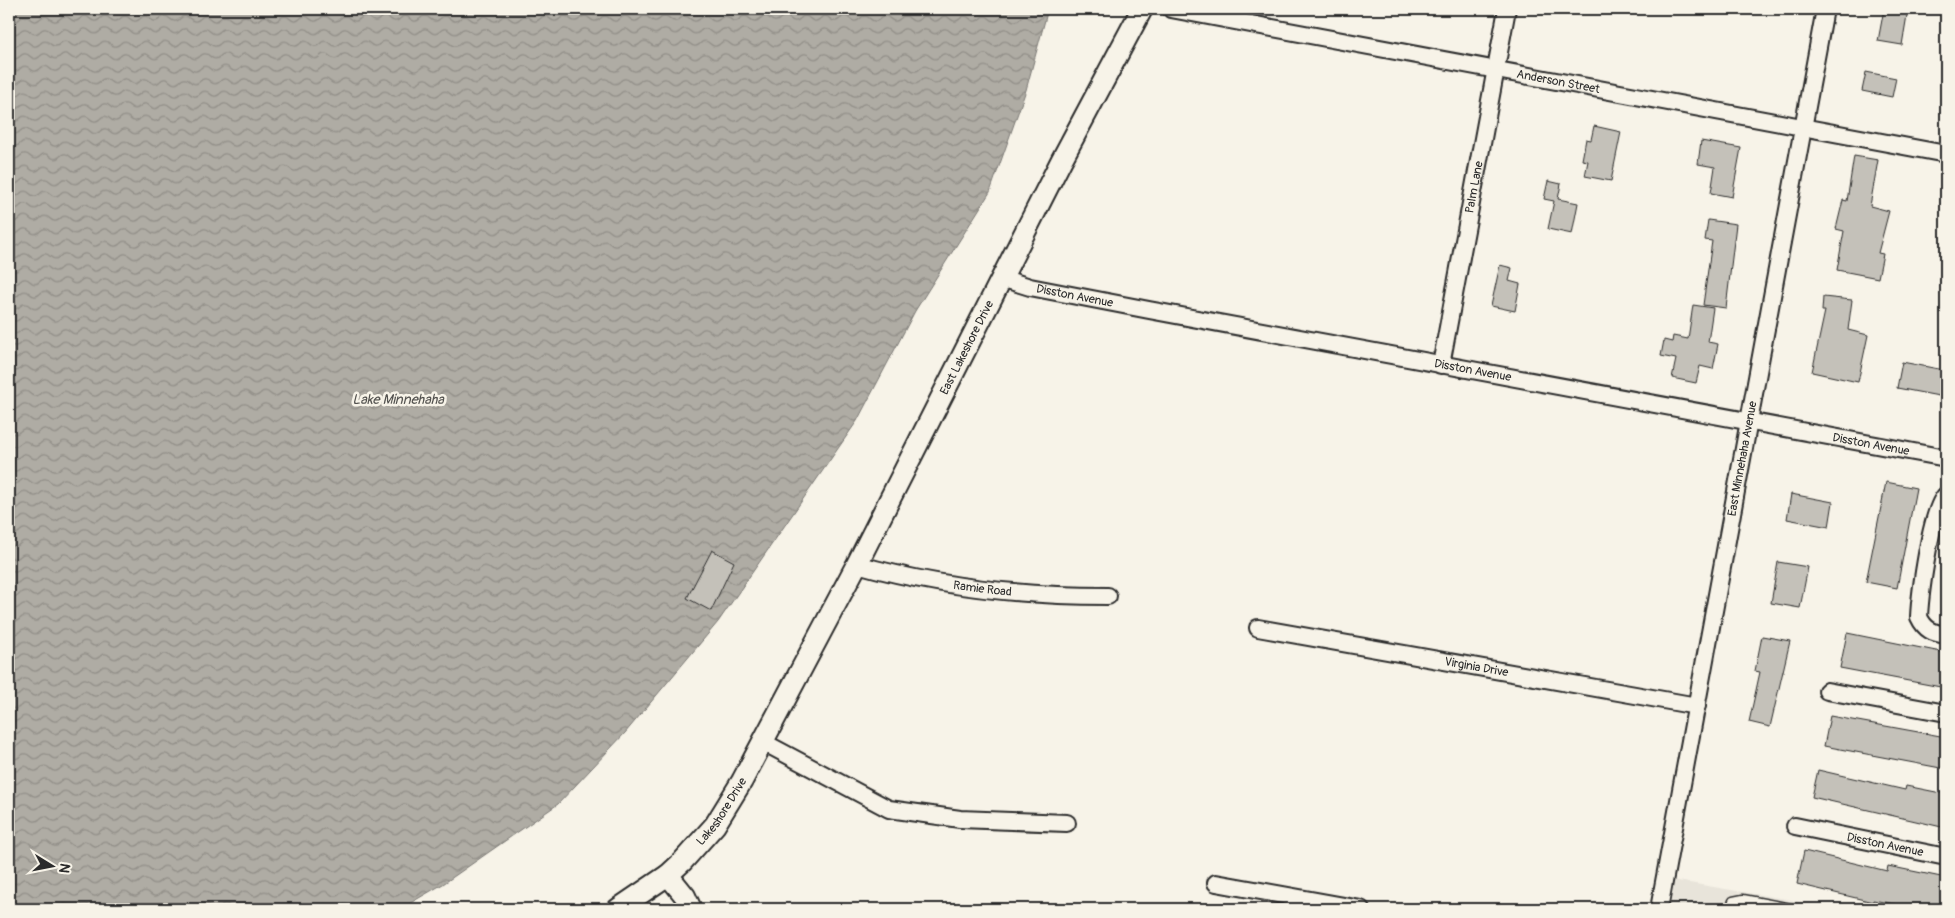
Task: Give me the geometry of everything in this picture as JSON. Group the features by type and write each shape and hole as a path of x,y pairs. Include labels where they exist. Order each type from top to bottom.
{"street":[{"name":"East Lakeshore Drive","path":"792,688 857,564 1001,278 1142,9"},
{"name":"Anderson Street","path":"1171,9 1946,154"},
{"name":"Palm Lane","path":"1441,365 1507,9"},
{"name":"East Minnehaha Avenue","path":"1659,909 1825,9"},
{"name":"Disston Avenue","path":"1001,278 1030,287 1748,423 1946,458"},
{"path":"1946,495 1942,498 1928,552 1919,617 1923,626 1928,630 1946,635"},
{"name":"Ramie Road","path":"857,564 884,572 1010,592 1046,596 1108,596"},
{"name":"Virginia Drive","path":"1258,628 1696,706"},
{"name":"Lakeshore Drive","path":"618,909 668,875 715,825 792,688"},
{"path":"1827,691 1946,713"},
{"path":"763,742 889,809 960,819 1067,823"},
{"name":"Disston Avenue","path":"1795,826 1946,857"},
{"path":"668,875 691,909"},
{"path":"1216,883 1362,909"}],"lane":[{"path":"1730,909 1733,901 1743,900 1796,909"}],"shaded area":[{"path":"1672,880 1844,909 1667,909"}],"water":[{"name":"Lake Minnehaha","path":"9,9 1048,9 1026,90 990,192 915,311 857,421 718,622 625,733 558,804 443,884 400,909 9,909"}],"building":[{"path":"1884,9 1908,9 1902,45 1878,41"},
{"path":"1866,72 1896,78 1892,97 1862,91"},
{"path":"1594,126 1621,132 1611,181 1585,176 1588,161 1582,160 1586,139 1591,140"},
{"path":"1701,141 1741,148 1732,197 1711,193 1715,167 1698,164"},
{"path":"1854,156 1878,160 1870,206 1889,211 1878,253 1883,254 1878,278 1837,270 1844,231 1836,229 1843,200 1847,201"},
{"path":"1548,181 1561,184 1558,199 1578,203 1572,234 1548,229 1554,201 1544,199"},
{"path":"1708,220 1736,224 1726,308 1703,305 1712,241 1705,240"},
{"path":"1500,265 1512,268 1509,281 1520,284 1515,311 1491,306"},
{"path":"1823,297 1852,300 1848,330 1868,335 1858,382 1812,372 1825,311 1822,311"},
{"path":"1693,305 1713,308 1708,342 1718,344 1713,369 1700,366 1696,383 1672,378 1676,359 1661,356 1664,340 1672,342 1673,336 1688,339"},
{"path":"1902,362 1944,370 1939,396 1897,388"},
{"path":"1886,482 1916,488 1897,588 1866,582"},
{"path":"1791,494 1833,502 1829,527 1787,519"},
{"path":"712,550 734,562 711,611 687,598"},
{"path":"1778,562 1808,567 1800,608 1771,603"},
{"path":"1847,633 1946,653 1946,688 1840,668"},
{"path":"1762,636 1790,641 1770,727 1749,722 1760,672 1755,671"},
{"path":"1830,716 1946,737 1946,769 1824,746"},
{"path":"1818,770 1905,790 1906,786 1946,794 1946,828 1812,797"},
{"path":"1804,851 1887,871 1888,866 1946,878 1946,909 1920,909 1873,900 1873,902 1797,884"}]}
